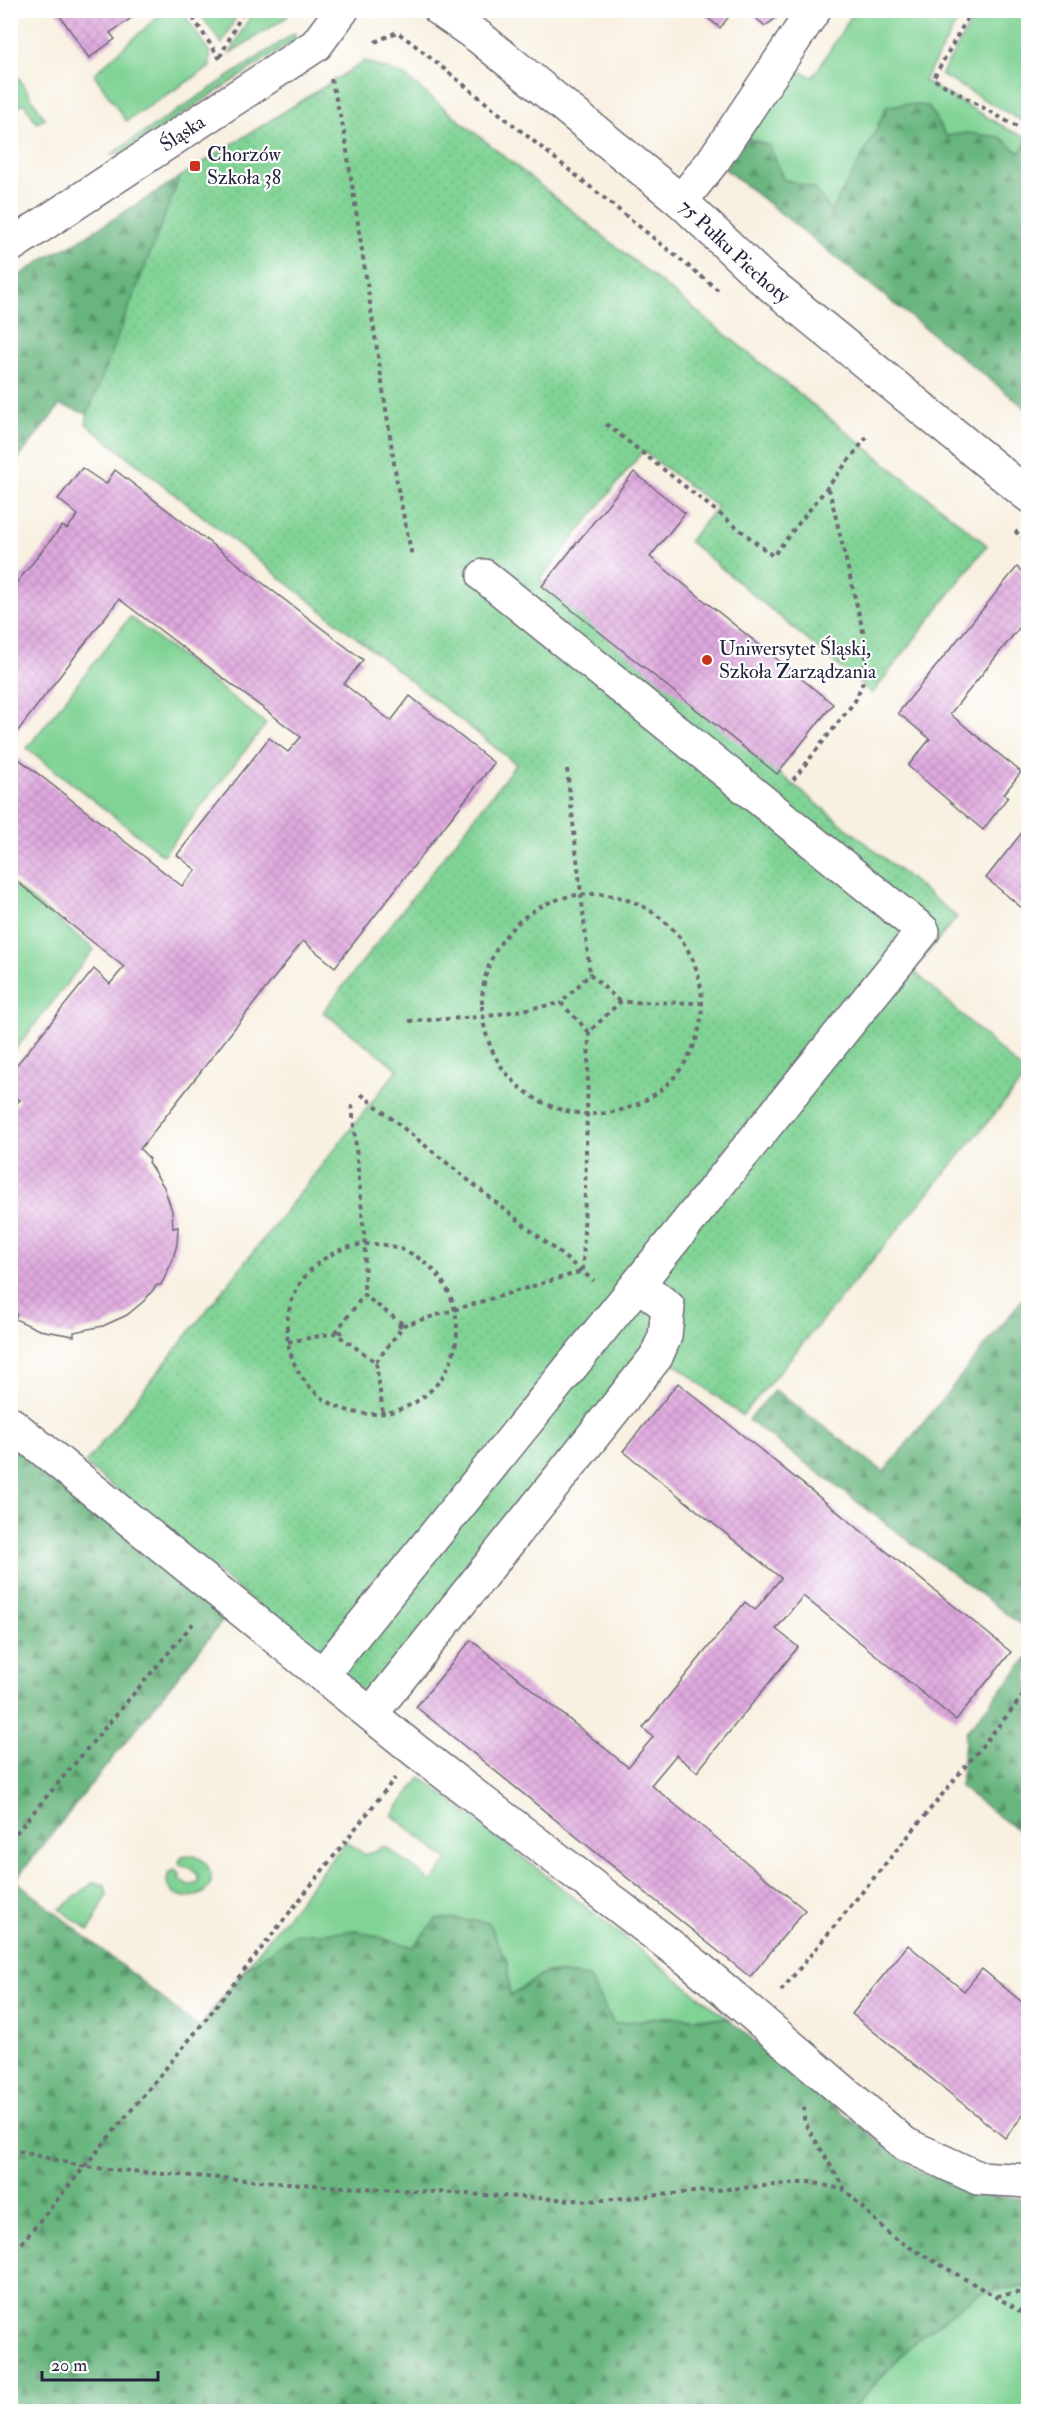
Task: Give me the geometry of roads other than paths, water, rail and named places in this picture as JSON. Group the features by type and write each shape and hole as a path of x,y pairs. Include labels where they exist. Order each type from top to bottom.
{"street":[{"name":"Śląska","path":"10,246 316,45 342,10"},
{"name":"75 Pułku Piechoty","path":"440,10 479,37 681,201 761,277 1029,495"},
{"path":"681,201 713,161 814,10"},
{"path":"322,1675 923,931 484,576"},
{"path":"371,1714 656,1357 665,1336 668,1307 630,1293"},
{"path":"10,1423 417,1751 694,1964 905,2144 978,2178 1029,2181"}],"place":[{"name":"Chorzów Szkoła 38","path":"195,166"},
{"name":"Uniwersytet Śląski, Szkoła Zarządzania","path":"707,660"}]}
